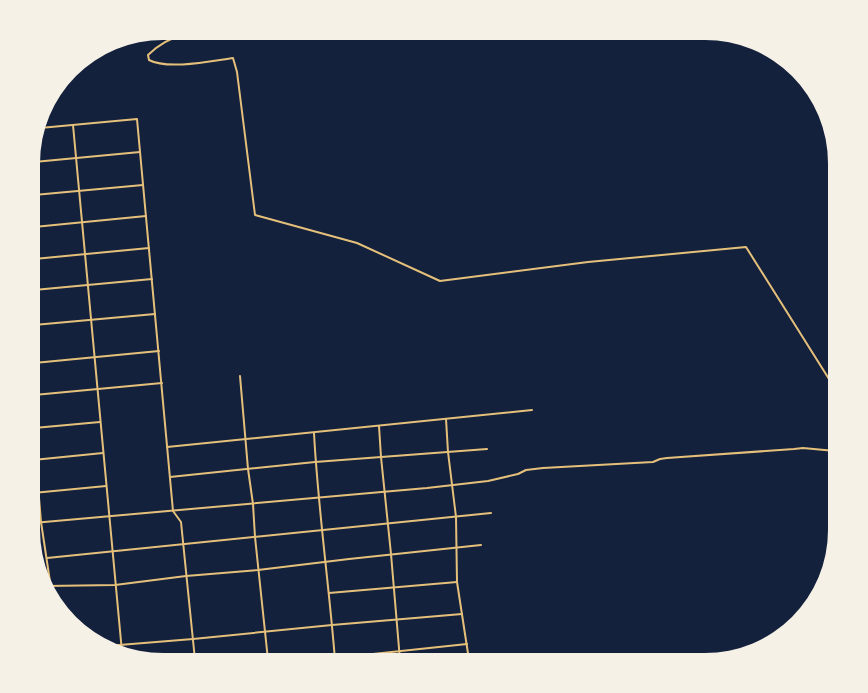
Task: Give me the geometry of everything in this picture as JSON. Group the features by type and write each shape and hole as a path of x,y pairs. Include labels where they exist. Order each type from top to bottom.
{"street":[{"path":"170,40 155,48 148,55 149,60 160,64 184,64 232,58 237,72 255,215 357,243 440,281 588,262 746,247 828,377"},
{"path":"45,128 137,119 173,511 181,522 194,653"},
{"path":"73,125 121,645 462,614"},
{"path":"40,161 140,152"},
{"path":"40,194 143,185"},
{"path":"40,226 146,216"},
{"path":"40,258 149,248"},
{"path":"40,289 152,279"},
{"path":"40,325 155,314"},
{"path":"40,362 159,351"},
{"path":"240,376 267,653"},
{"path":"40,394 162,383"},
{"path":"168,447 532,410"},
{"path":"446,419 448,452 456,517 457,582 468,653"},
{"path":"40,427 100,422"},
{"path":"379,426 399,651"},
{"path":"314,433 321,530 326,562 334,653"},
{"path":"41,522 452,485 488,481 518,474 526,470 543,468 653,462 667,458 803,448 828,450"},
{"path":"170,477 315,462 487,449"},
{"path":"40,459 103,453"},
{"path":"40,492 106,486"},
{"path":"40,507 48,576"},
{"path":"46,558 491,513"},
{"path":"54,586 115,585 186,576 258,570 481,545"},
{"path":"329,593 457,582"},
{"path":"383,653 467,644"}]}
